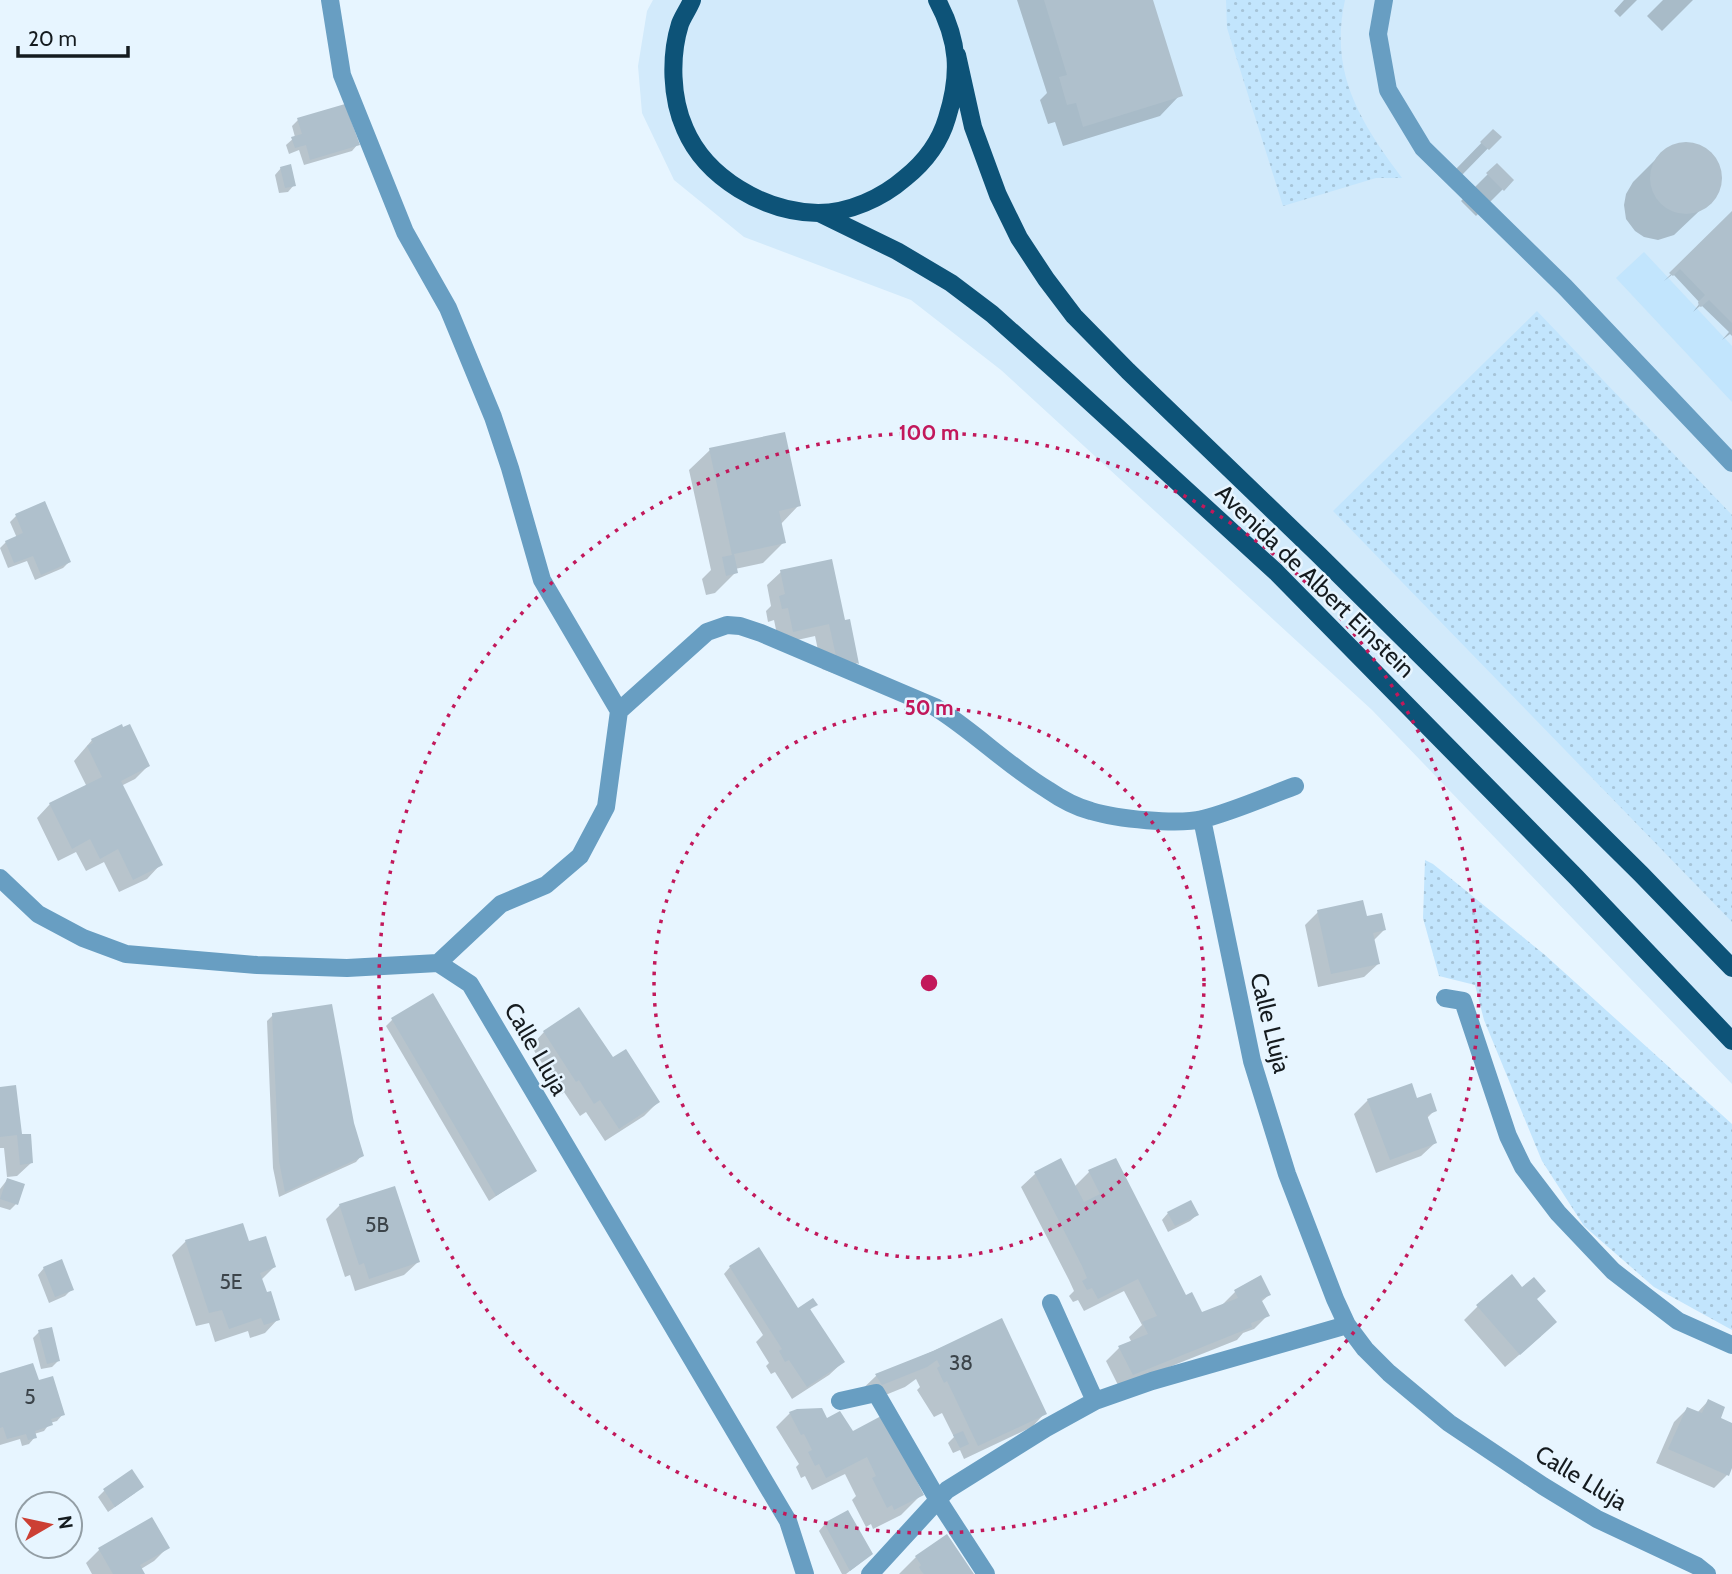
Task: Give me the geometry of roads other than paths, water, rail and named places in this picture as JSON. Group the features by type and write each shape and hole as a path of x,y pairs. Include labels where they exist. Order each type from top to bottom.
{"main road":[{"path":"692,0 680,24 674,60 676,98 685,129 703,159 724,178 747,193 780,208 819,213 858,206 892,190 923,163 943,131 955,93 957,55 947,18 937,0"},
{"name":"Avenida de Albert Einstein","path":"957,55 972,127 998,195 1019,238 1074,316 1641,874 1732,968"},
{"name":"Avenida de Albert Einstein","path":"819,213 897,251 951,283 992,314 1276,572 1576,877 1732,1041"}],"street":[{"path":"0,878 38,914 83,938 126,954 266,966 347,968 438,963 501,904 546,885 580,856 606,807 619,712 542,580 493,417 448,308 405,232 342,75 330,0"},
{"path":"1384,0 1378,34 1388,90 1423,148 1564,287 1732,464"},
{"path":"619,712 707,632 727,625 740,626 882,683 935,708 958,722 1046,789 1070,804 1091,811 1117,817 1202,819 1295,786"},
{"name":"Calle Lluja","path":"1202,819 1252,1061 1287,1174 1347,1325 1365,1349 1449,1423 1598,1518 1697,1566 1707,1574"},
{"name":"Calle Lluja","path":"438,963 470,984 782,1510 805,1574"},
{"path":"1445,998 1463,1000 1508,1136 1523,1167 1558,1213 1613,1271 1678,1321 1732,1345"},
{"path":"1051,1303 1095,1401"},
{"path":"870,1574 947,1490 998,1456 1095,1401 1152,1381 1347,1325"},
{"path":"840,1401 876,1393 938,1500 986,1574"}]}
